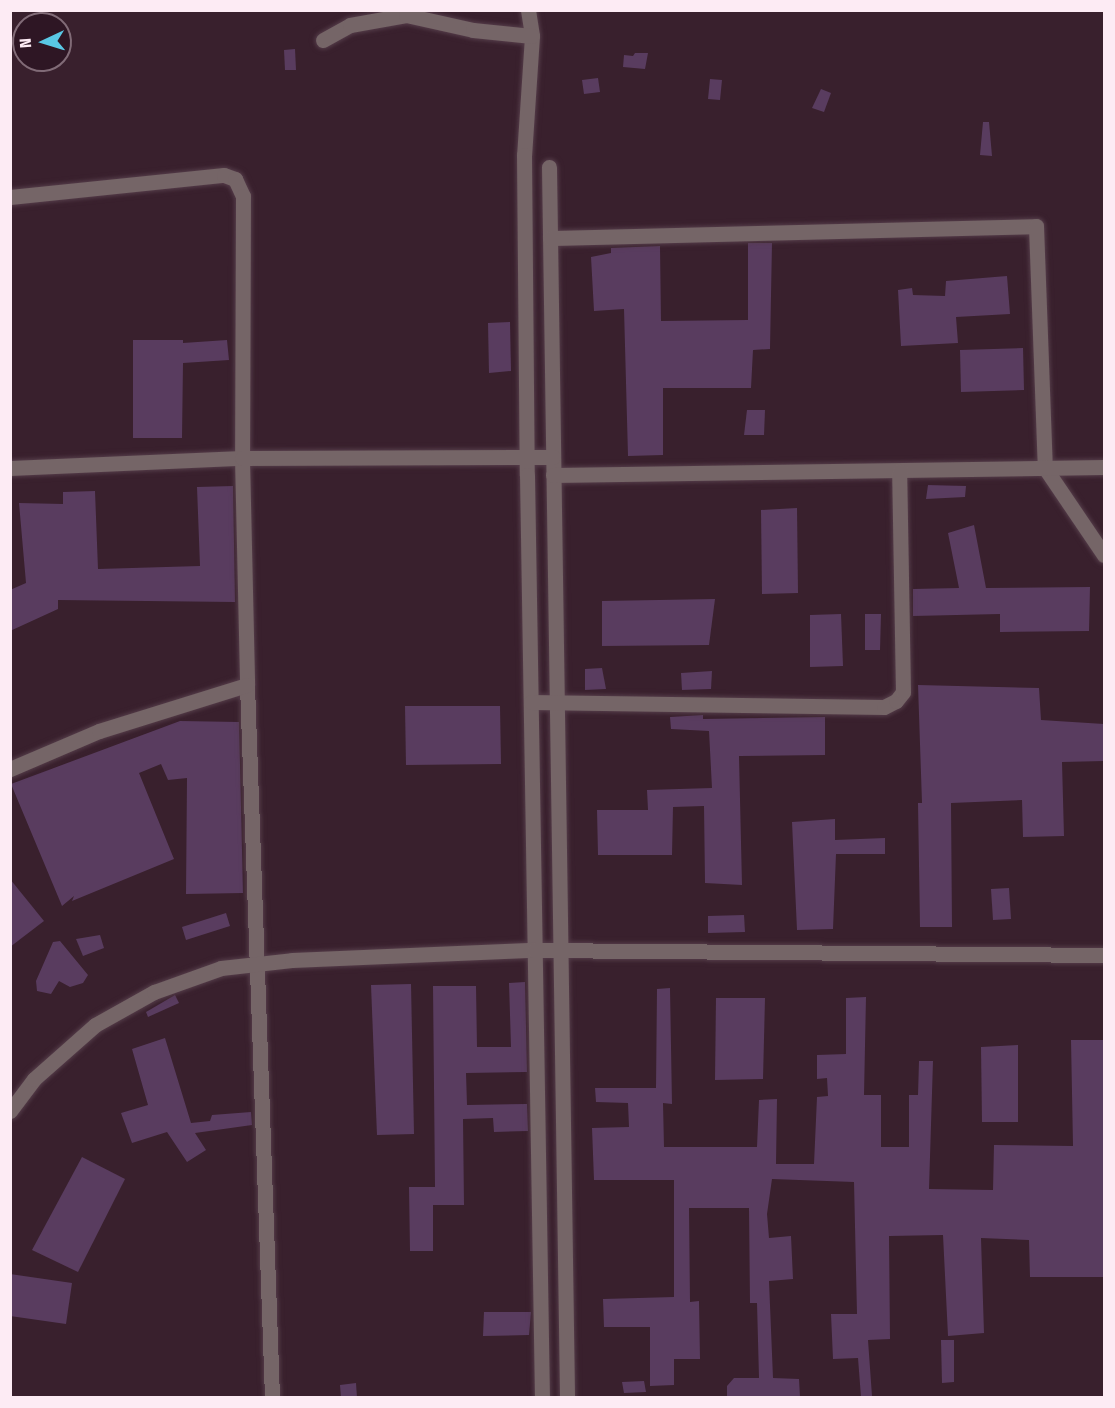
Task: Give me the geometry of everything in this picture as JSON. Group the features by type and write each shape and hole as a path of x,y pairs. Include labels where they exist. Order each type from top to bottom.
{"street":[{"path":"528,10 532,36 524,155 527,457 542,1398"},
{"path":"323,40 350,25 406,15 474,30 532,36"},
{"path":"549,167 567,1398"},
{"path":"10,197 224,175 235,179 243,196 242,458 247,684 272,1398"},
{"path":"550,238 1036,226 1045,468 1104,555"},
{"path":"10,468 242,458 553,458"},
{"path":"553,475 1104,467"},
{"path":"531,702 884,707 897,701 903,692 899,471"},
{"path":"10,769 99,731 247,684"},
{"path":"10,1111 61,1053 124,1006 186,978 257,963 534,950 1104,955"}],"building":[{"path":"295,49 296,70 285,70 284,50"},
{"path":"635,53 648,53 645,69 623,67 624,55 633,56"},
{"path":"598,78 600,92 584,94 582,80"},
{"path":"710,79 722,80 720,100 708,99"},
{"path":"821,89 831,93 824,112 812,108"},
{"path":"983,122 989,122 992,156 980,155"},
{"path":"748,243 772,243 770,349 753,350 751,388 663,388 663,455 628,456 624,309 594,311 591,257 611,253 611,248 660,246 661,321 748,320"},
{"path":"1007,276 1010,314 956,317 958,343 901,346 898,290 912,288 913,295 945,296 946,281"},
{"path":"510,322 511,371 489,373 488,323"},
{"path":"133,340 183,340 183,343 227,340 229,360 183,363 182,438 133,438"},
{"path":"1023,348 1024,390 961,392 960,350"},
{"path":"747,410 765,410 764,435 744,435"},
{"path":"928,485 966,486 965,497 926,499"},
{"path":"233,486 235,602 58,600 58,609 10,631 10,590 26,583 19,503 63,504 63,492 95,491 98,569 200,566 197,487"},
{"path":"797,508 798,593 762,594 761,510"},
{"path":"974,525 986,588 1090,587 1089,631 1000,632 1000,614 913,616 913,589 959,588 948,533"},
{"path":"715,599 709,645 602,646 602,601"},
{"path":"841,614 843,666 810,667 810,615"},
{"path":"865,614 881,614 880,650 865,650"},
{"path":"602,668 606,689 585,690 585,669"},
{"path":"712,671 711,689 682,690 681,673"},
{"path":"918,685 1039,688 1041,720 1104,724 1104,761 1062,762 1064,836 1023,837 1022,800 951,803 952,927 920,927 918,803 922,803"},
{"path":"405,706 500,706 501,764 406,765"},
{"path":"703,715 703,719 825,717 825,755 739,756 742,885 705,883 704,806 673,807 672,855 598,855 597,810 648,810 647,790 712,788 709,731 671,729 670,717"},
{"path":"180,721 239,722 243,893 186,894 187,778 168,780 161,764 139,773 174,859 72,901 74,896 62,906 11,784"},
{"path":"835,819 835,840 885,838 885,854 836,854 833,929 797,930 792,822"},
{"path":"10,879 44,921 10,947"},
{"path":"1009,888 1011,919 993,920 991,889"},
{"path":"226,913 230,926 186,940 182,927"},
{"path":"744,915 745,932 708,933 708,916"},
{"path":"100,935 104,948 83,956 76,939"},
{"path":"60,941 88,975 83,983 70,987 59,981 51,994 37,991 36,981 53,942"},
{"path":"525,982 527,1072 466,1073 467,1105 527,1104 528,1131 494,1132 493,1118 463,1119 464,1205 433,1205 433,1251 410,1251 409,1187 435,1187 433,986 476,986 477,1047 511,1047 509,983"},
{"path":"411,984 414,1134 377,1135 371,985"},
{"path":"670,988 672,1104 663,1103 664,1147 757,1147 759,1100 777,1099 776,1164 814,1164 817,1097 828,1096 827,1078 817,1079 817,1055 846,1054 846,998 866,997 864,1095 881,1095 881,1147 909,1147 909,1095 918,1095 919,1061 933,1061 929,1189 993,1190 994,1145 1073,1146 1071,1040 1104,1040 1104,1277 1030,1277 1029,1240 981,1238 984,1333 948,1336 943,1235 889,1236 890,1339 868,1340 872,1396 861,1397 858,1358 833,1359 831,1314 857,1314 854,1182 772,1179 767,1214 769,1238 791,1236 793,1279 769,1281 773,1378 799,1379 800,1397 727,1397 727,1386 734,1378 759,1378 757,1303 750,1303 749,1208 689,1208 690,1302 699,1301 700,1359 674,1359 674,1385 650,1386 650,1327 604,1327 603,1299 674,1297 674,1180 594,1180 592,1128 629,1127 628,1103 596,1102 595,1088 656,1088 657,989"},
{"path":"175,995 179,1003 148,1017 146,1012"},
{"path":"716,998 765,998 763,1079 715,1080"},
{"path":"165,1038 191,1123 210,1121 212,1115 251,1112 252,1125 195,1133 206,1150 187,1162 167,1132 132,1143 121,1113 148,1105 132,1049"},
{"path":"1018,1045 1018,1122 982,1122 981,1047"},
{"path":"82,1157 125,1179 78,1272 32,1250"},
{"path":"10,1274 72,1283 66,1324 10,1316"},
{"path":"484,1312 531,1312 529,1335 483,1336"},
{"path":"941,1340 954,1340 954,1382 942,1383"},
{"path":"644,1381 646,1392 624,1393 622,1382"},
{"path":"356,1383 357,1398 341,1398 340,1385"}]}
